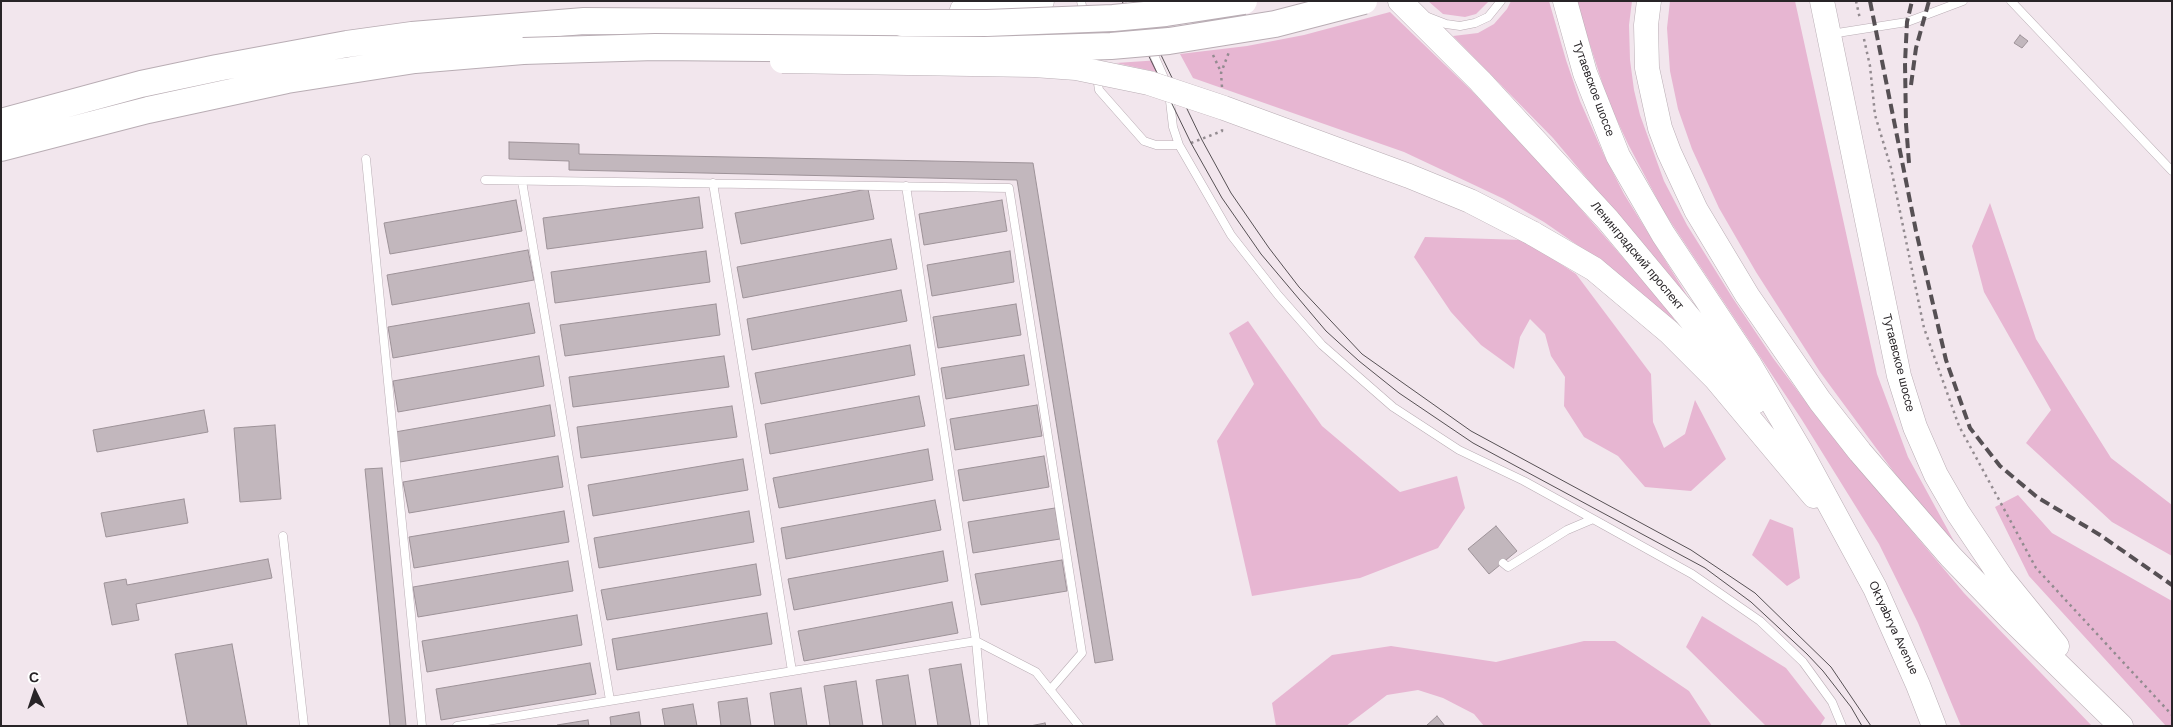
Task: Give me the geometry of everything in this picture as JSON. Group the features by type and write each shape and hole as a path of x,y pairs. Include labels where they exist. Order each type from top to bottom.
{"highway":[{"path":"1,122 142,84 347,44 412,35 584,21 1053,22 1166,13 1244,1"},
{"path":"1,148 148,110 287,80 415,60 523,52 655,47 985,50 1111,46 1169,41 1275,24 1364,1"}],"main road":[{"path":"584,21 686,13 773,10 992,10 1042,1"},
{"name":"Тутаевское шоссе","path":"1565,1 1588,81 1600,113 1626,170 1668,242 1755,374 1800,450 1845,534"},
{"path":"1648,1 1645,49 1653,103 1669,152 1696,210 1747,295 1820,401 1860,452 1951,557 2011,619 2121,726"},
{"name":"Тутаевское шоссе","path":"1822,1 1899,376 1914,428 1936,475 1958,514 2001,577 2121,726"},
{"name":"Ленинградский проспект","path":"1401,2 1480,81 1614,228 1736,374 1845,534"},
{"path":"523,52 653,60 1034,65 1101,73 1176,90 1470,201 1532,233 1594,269 1669,332 1716,379 1845,534"},
{"name":"Oktyabrya Avenue","path":"1845,534 1875,588 1934,726"}],"lane":[{"path":"1081,1 1092,54"},
{"path":"1130,1 1165,80 1173,127 1179,145 1231,235 1278,295 1322,345 1393,407 1451,444 1692,574 1760,621 1803,662 1832,702 1842,726"},
{"path":"1401,2 1446,24 1460,26 1475,23 1488,17 1501,1"},
{"path":"1829,35 1907,22 1964,1"},
{"path":"2012,1 2172,171"},
{"path":"1094,63 1099,90 1144,141 1156,145 1179,145"},
{"path":"366,159 422,726"},
{"path":"485,180 1009,188 1082,653 1050,690"},
{"path":"522,180 610,700"},
{"path":"712,183 792,671"},
{"path":"906,186 976,640 984,726"},
{"path":"1503,563 1508,567 1566,530 1593,519"},
{"path":"283,536 304,726"},
{"path":"457,726 976,640 1036,672 1079,726"}],"path":[{"path":"1856,1 1870,66 1876,115 1891,168 1924,328 1959,426 2036,568 2172,715"},
{"path":"1222,92 1221,73 1231,46"},
{"path":"1179,145 1196,141 1222,130 1222,121"}],"shaded area":[{"path":"1428,1 1489,1 1476,14 1465,17 1443,14"},
{"path":"1511,1 1549,1 1580,101 1604,155 1624,194 1693,305 1553,138 1453,36 1478,33 1494,24 1507,9"},
{"path":"1576,1 1632,1 1629,25 1630,60 1634,90 1640,115 1664,181 1687,225 1773,358 1827,430 1964,593 2092,726 1961,726 1918,623 1879,544 1802,420 1664,212 1628,144 1608,101"},
{"path":"1670,1 1795,1 1877,374 1908,457 1961,554 1913,498 1820,372 1756,272 1719,208 1692,149 1678,109 1670,71 1667,28"},
{"path":"1390,12 1471,90 1559,184 1672,314 1677,327 1596,258 1544,222 1504,199 1404,152 1193,78 1180,54 1247,46 1304,35"},
{"path":"1160,60 1166,74 1116,63"},
{"path":"1990,203 2036,339 2111,458 2172,505 2172,556 2112,522 2026,443 2051,410 1984,292 1972,246"},
{"path":"1425,237 1524,240 1576,274 1651,374 1653,422 1664,448 1685,434 1695,400 1726,459 1691,491 1645,487 1618,456 1584,437 1564,406 1565,377 1551,356 1545,334 1530,319 1520,337 1514,369 1481,345 1451,312 1414,257"},
{"path":"1248,321 1322,426 1400,492 1457,476 1465,508 1438,548 1360,578 1252,596 1217,441 1254,384 1229,333"},
{"path":"2018,495 2052,533 2172,601 2172,726 2166,726 2029,576 1995,507"},
{"path":"1770,519 1793,528 1800,578 1787,586 1752,555"},
{"path":"1702,616 1786,668 1825,718 1820,726 1766,726 1686,647"},
{"path":"1584,641 1615,641 1689,691 1712,726 1484,726 1474,714 1443,698 1418,690 1387,695 1346,726 1276,726 1272,703 1332,655 1391,646 1496,662"}],"building":[{"path":"2020,35 2028,41 2022,48 2014,43"},
{"path":"509,142 579,144 579,154 1033,163 1113,660 1095,663 1017,180 569,170 569,161 509,159"},
{"path":"868,189 874,219 741,244 735,213"},
{"path":"699,197 703,228 547,249 543,218"},
{"path":"516,200 522,231 390,254 384,223"},
{"path":"1002,200 1007,231 924,245 919,214"},
{"path":"891,239 897,269 743,298 737,267"},
{"path":"528,250 534,280 392,305 387,275"},
{"path":"706,251 710,282 555,303 551,272"},
{"path":"1010,251 1014,282 932,296 927,265"},
{"path":"901,290 907,321 752,350 747,319"},
{"path":"529,303 535,333 393,358 388,327"},
{"path":"716,304 720,335 565,356 560,325"},
{"path":"1016,304 1021,335 938,348 933,317"},
{"path":"910,345 915,375 761,404 755,373"},
{"path":"1024,355 1029,385 946,399 941,368"},
{"path":"539,356 544,386 398,412 393,381"},
{"path":"724,356 729,387 573,407 569,377"},
{"path":"919,396 925,426 770,454 765,424"},
{"path":"550,405 555,436 400,462 395,432"},
{"path":"1037,405 1042,436 955,450 950,419"},
{"path":"732,406 737,437 581,458 577,427"},
{"path":"204,410 208,432 97,452 93,430"},
{"path":"275,425 281,499 240,502 234,428"},
{"path":"928,449 933,480 779,508 773,478"},
{"path":"558,456 563,487 409,513 403,482"},
{"path":"1044,456 1049,487 963,501 958,470"},
{"path":"743,459 748,490 593,516 588,485"},
{"path":"382,468 406,726 390,726 365,469"},
{"path":"184,499 188,523 106,537 101,513"},
{"path":"935,500 941,530 786,559 781,528"},
{"path":"1055,508 1060,539 973,553 968,522"},
{"path":"564,511 569,542 414,568 409,537"},
{"path":"749,511 754,542 599,568 594,538"},
{"path":"1496,526 1517,551 1489,574 1468,549"},
{"path":"943,551 948,581 794,610 788,579"},
{"path":"268,559 272,578 136,604 139,620 112,625 104,583 126,579 127,585"},
{"path":"1062,560 1067,591 981,605 975,574"},
{"path":"568,561 573,591 418,617 413,587"},
{"path":"756,564 761,595 607,620 601,590"},
{"path":"952,602 958,633 804,661 798,631"},
{"path":"767,613 772,644 617,670 612,639"},
{"path":"577,615 582,645 427,672 422,641"},
{"path":"232,644 247,726 188,726 175,654"},
{"path":"590,663 596,694 441,720 436,689"},
{"path":"961,664 971,726 938,726 929,669"},
{"path":"908,675 916,726 883,726 876,680"},
{"path":"856,681 863,726 830,726 824,686"},
{"path":"801,688 807,726 775,726 770,693"},
{"path":"747,698 751,726 721,726 718,702"},
{"path":"693,704 697,726 665,726 662,709"},
{"path":"639,712 641,726 611,726 610,717"},
{"path":"1437,716 1445,726 1426,726"},
{"path":"588,720 589,726 557,726 557,725"},
{"path":"1045,723 1046,726 1030,726"}],"tram line":[{"path":"1122,1 1191,143 1222,198 1261,254 1326,331 1359,361 1399,393 1473,443 1705,568 1751,602 1807,654 1851,707 1862,726"},
{"path":"1135,1 1202,140 1231,193 1299,287 1362,354 1471,431 1691,550 1755,593 1831,667 1871,726"}],"railway":[{"path":"1870,1 1916,231 1946,360 1970,428 2000,466 2037,497 2100,535 2172,585"},
{"path":"1909,163 1905,63 1907,22 1912,1"},
{"path":"1911,85 1916,48 1929,1"}]}
